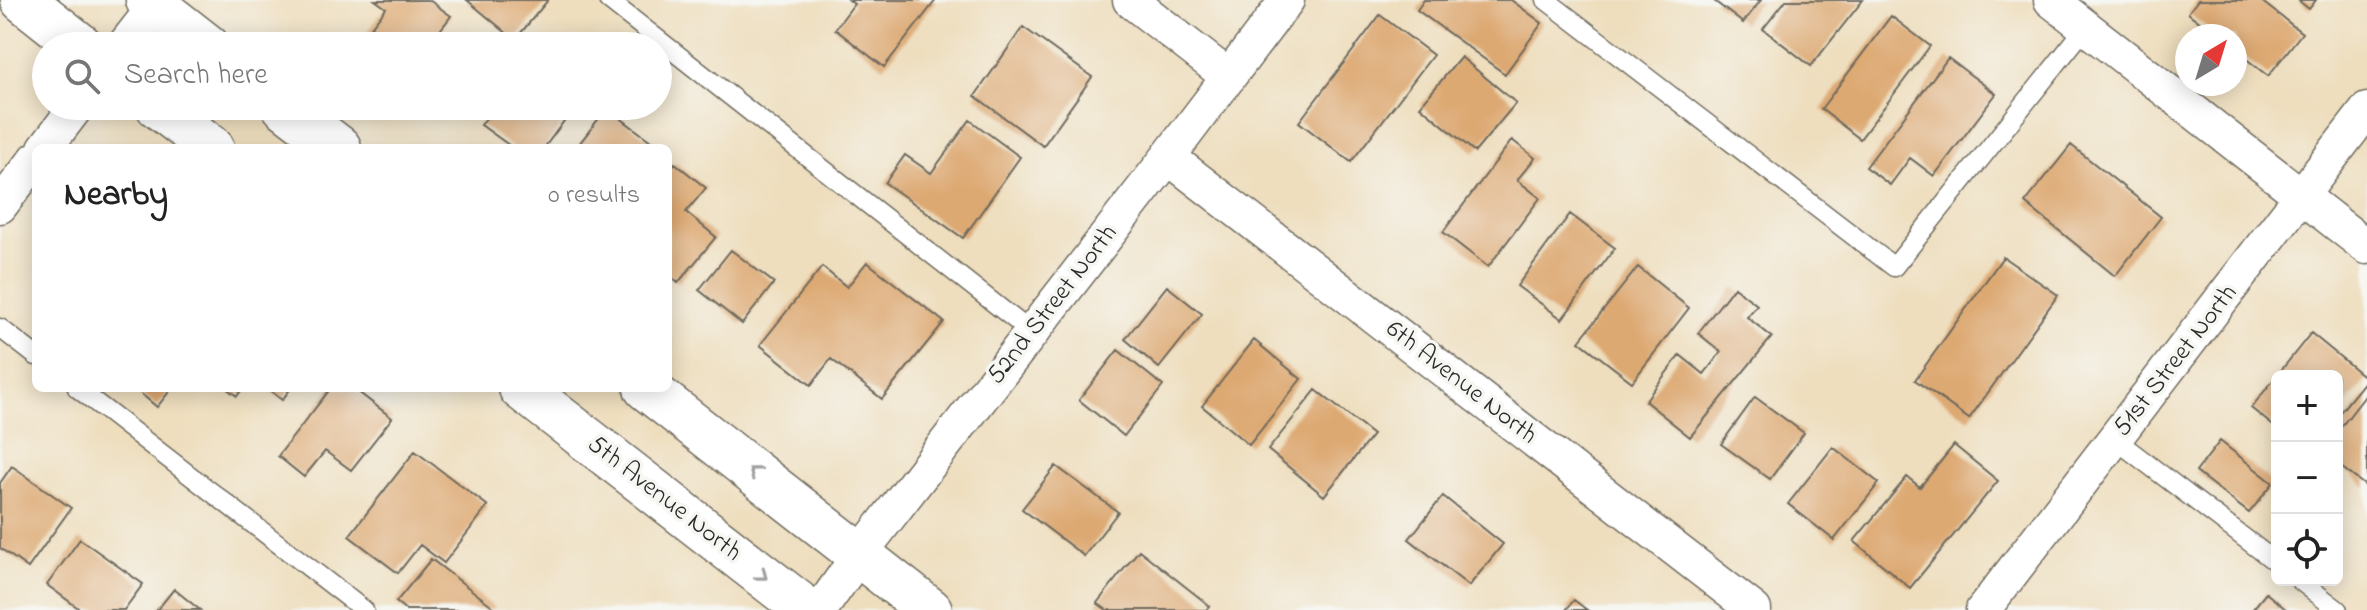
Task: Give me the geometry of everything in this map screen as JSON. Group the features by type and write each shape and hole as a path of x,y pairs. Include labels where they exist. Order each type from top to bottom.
{"main road":[{"path":"23,0 63,32"},
{"path":"154,2 190,32"},
{"path":"176,120 207,144"},
{"path":"302,120 334,144"},
{"name":"5th Avenue North","path":"526,392 807,610"},
{"path":"651,392 930,610"}],"street":[{"path":"1130,0 1229,77"},
{"name":"52nd Street North","path":"820,610 859,555 1287,0"},
{"path":"2051,0 2367,247"},
{"path":"134,32 154,2"},
{"name":"51st Street North","path":"1983,610 2367,110"},
{"path":"48,144 66,120"},
{"name":"6th Avenue North","path":"1168,157 1754,610"},
{"path":"0,206 32,164"}],"lane":[{"path":"608,0 649,32"},
{"path":"1546,0 1894,267 2086,27"},
{"path":"672,50 1032,333"},
{"path":"0,328 32,353"},
{"path":"82,392 364,610"},
{"path":"2115,439 2271,558"},
{"path":"2307,586 2338,610"}],"building":[{"path":"375,0 429,0 451,16 439,32 367,32 386,8"},
{"path":"467,0 548,0 522,32 505,32"},
{"path":"849,0 936,0 884,67 835,29 854,4"},
{"path":"1424,0 1511,0 1542,23 1505,74 1417,10"},
{"path":"1713,0 1761,0 1743,23"},
{"path":"1786,0 1863,0 1811,66 1763,29"},
{"path":"2198,0 2260,0 2302,33 2268,76 2247,59 2247,24 2202,24 2188,13"},
{"path":"2298,0 2316,0 2309,9"},
{"path":"1380,15 1433,55 1351,162 1299,122"},
{"path":"1891,16 1930,46 1860,139 1821,109"},
{"path":"1023,27 1092,77 1043,146 975,96"},
{"path":"1461,57 1516,103 1475,152 1420,106"},
{"path":"1948,58 1996,94 1934,176 1910,158 1890,185 1866,167"},
{"path":"485,120 564,121 547,144 507,144 481,125"},
{"path":"598,120 623,120 655,144 579,144"},
{"path":"970,120 1020,157 963,238 885,183 905,155 931,173"},
{"path":"1512,140 1535,158 1517,180 1540,198 1488,267 1443,232"},
{"path":"2071,145 2161,217 2115,276 2025,203"},
{"path":"675,163 706,188 686,212 716,237 678,283 672,278 672,167"},
{"path":"1570,214 1615,248 1562,319 1517,286"},
{"path":"731,250 774,283 742,324 699,290"},
{"path":"2003,257 2058,295 1969,419 1915,380"},
{"path":"867,262 944,322 882,399 831,359 811,385 760,345 822,267 847,287"},
{"path":"1638,267 1689,308 1632,382 1579,341"},
{"path":"1167,286 1202,314 1159,368 1125,339"},
{"path":"1734,287 1757,305 1747,317 1772,337 1690,437 1645,401 1680,355 1704,374 1721,352 1698,333"},
{"path":"2311,333 2367,379 2343,409 2343,370 2281,370"},
{"path":"1254,340 1301,379 1249,445 1202,406"},
{"path":"1118,350 1163,386 1124,436 1079,400"},
{"path":"2271,383 2271,424 2251,408"},
{"path":"1316,390 1373,435 1324,496 1268,450"},
{"path":"139,392 169,392 157,407"},
{"path":"272,392 288,392 282,400"},
{"path":"328,392 358,392 392,418 351,470 325,451 304,477 278,456"},
{"path":"1755,397 1804,433 1770,479 1721,444"},
{"path":"2367,397 2367,487 2343,469 2343,424"},
{"path":"2220,441 2271,481 2271,486 2249,513 2196,472"},
{"path":"1954,445 1998,481 1910,588 1854,541 1907,477 1920,487"},
{"path":"1833,447 1879,483 1834,540 1788,504"},
{"path":"415,451 488,506 444,563 420,545 398,573 349,536"},
{"path":"12,466 71,508 28,568 0,548 0,483"},
{"path":"1056,466 1118,512 1084,556 1022,509"},
{"path":"1443,496 1503,544 1469,586 1409,539"},
{"path":"80,539 143,584 124,610 81,610 47,585"},
{"path":"1139,550 1210,606 1206,610 1107,610 1097,603"},
{"path":"431,559 495,608 406,610 396,602"},
{"path":"174,589 200,610 157,610"},
{"path":"2266,593 2287,610 2252,610"},
{"path":"1574,600 1587,610 1566,610"}]}
